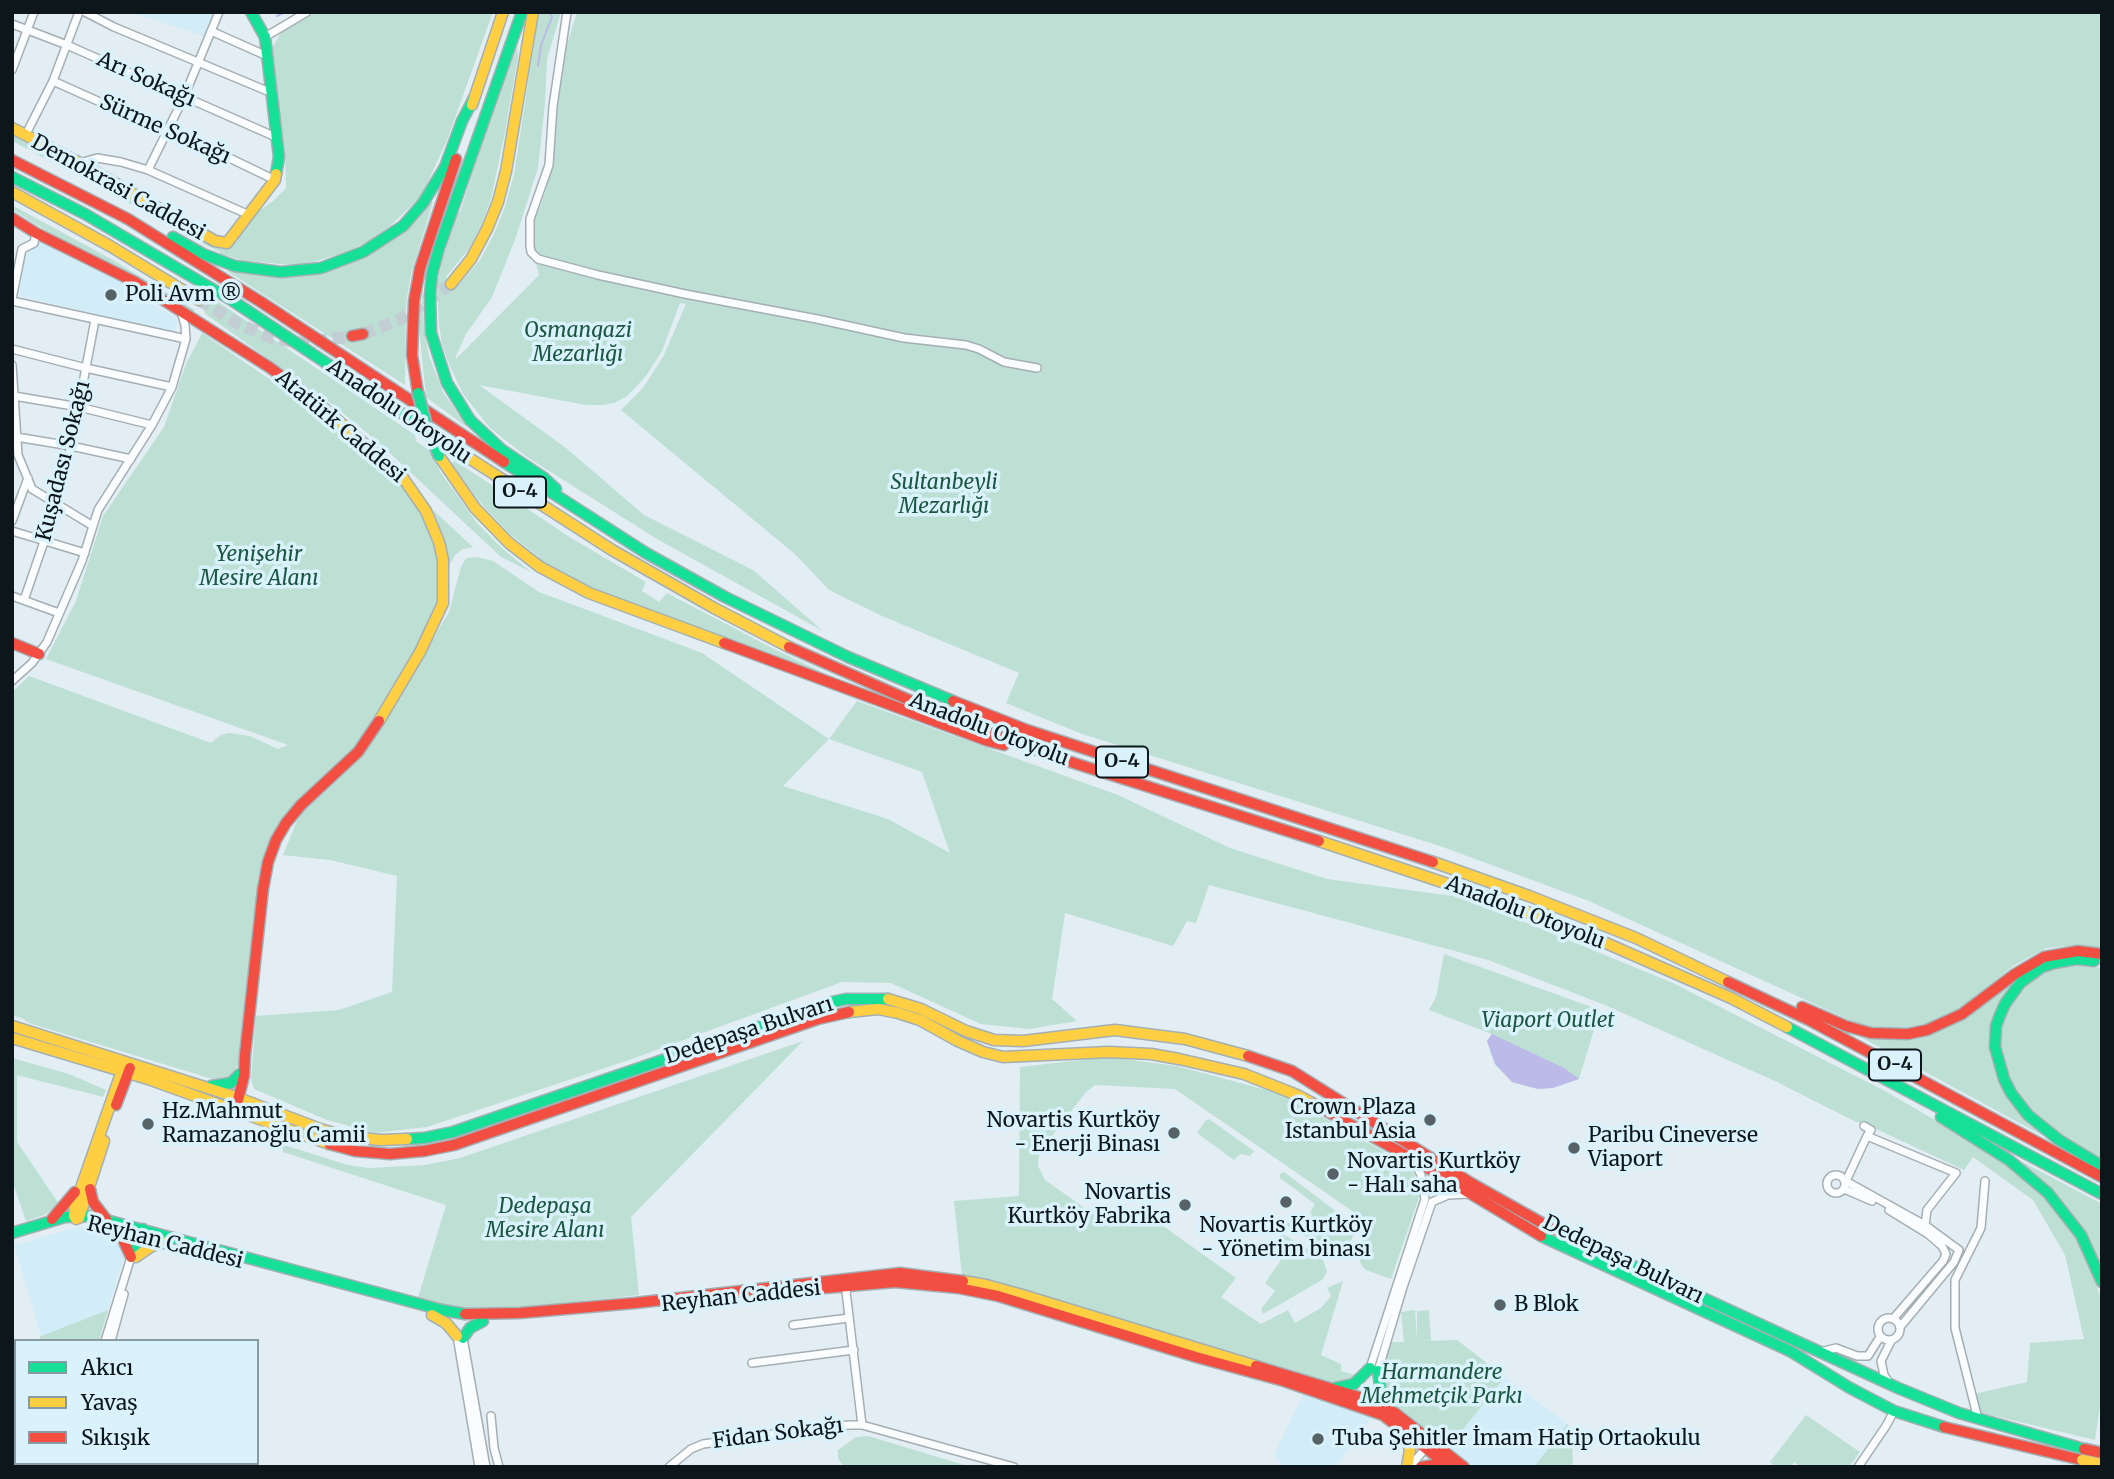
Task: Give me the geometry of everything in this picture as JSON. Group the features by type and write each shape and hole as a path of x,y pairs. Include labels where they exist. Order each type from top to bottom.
{"main road":[{"path":"247,214 275,180 279,157 265,37 251,12"},
{"path":"503,12 420,268 412,336 418,393 426,424 439,456 475,508 509,543 540,567 589,593 988,741 1055,757"},
{"path":"522,12 439,248 430,295 431,333 446,383 470,419 502,450 544,478 582,513"},
{"path":"451,284 471,259 498,202 506,171 533,12"},
{"path":"128,219 156,227 203,254 235,266 291,272 321,268 343,261 363,252 403,226 423,203 445,167 462,121 474,98"},
{"name":"Demokrasi Caddesi","path":"12,128 80,163 215,241 227,243 247,214"},
{"name":"Anadolu Otoyolu","path":"12,160 128,219 261,302 646,553 725,597 848,657 1015,725 1421,858 1529,896 1685,960 1810,1020 2102,1177"},
{"name":"Anadolu Otoyolu","path":"12,177 85,214 233,301 612,550 713,608 789,647 943,715 1055,757 1399,866 1599,940 1731,998 1906,1088 2102,1194"},
{"path":"12,192 110,246 199,300"},
{"name":"Atatürk Caddesi","path":"12,218 36,233 135,282 269,367 319,404 403,478 426,511 439,542 443,561 443,603 412,664 358,752 301,805 286,823 272,851 262,889 246,1055 231,1110"},
{"path":"12,643 39,653"},
{"path":"1685,960 1760,987 1846,1026 1887,1035 1908,1034 1942,1024 1962,1014 2015,974 2043,957 2078,951 2102,954"},
{"path":"2102,962 2066,961 2042,967 2030,975 2020,983 2005,1004 1996,1026 1995,1047 2004,1079 2028,1115 2059,1140 2102,1166"},
{"name":"Dedepaşa Bulvarı","path":"12,1038 92,1062 204,1087 346,1136 380,1140 424,1139 453,1132 832,1002 858,998 890,999 994,1040 1023,1041 1098,1031 1132,1031 1185,1039 1274,1063 1299,1075 1471,1183 1551,1228 1891,1385 1959,1413 2083,1454"},
{"name":"Dedepaşa Bulvarı","path":"12,1026 319,1141 355,1151 390,1154 454,1145 818,1019 857,1010 878,1009 920,1020 970,1046 1003,1057 1130,1052 1179,1059 1244,1074 1288,1091 1411,1158 1542,1237 1790,1351 1894,1411 1949,1428 2083,1454"},
{"path":"1096,1052 1106,1043 1105,1037 1098,1031"},
{"path":"1130,1052 1122,1046 1121,1038 1132,1031"},
{"path":"78,1217 90,1188 118,1091 110,1076 92,1062"},
{"path":"1262,1081 1273,1077 1276,1070 1274,1063"},
{"path":"78,1217 75,1205 84,1177 126,1069"},
{"path":"204,1087 231,1083 242,1075 248,1091 259,1105"},
{"path":"1288,1091 1286,1081 1291,1076 1299,1075"},
{"path":"118,1091 148,1079"},
{"path":"1906,1088 1941,1117 2009,1160 2049,1193 2081,1235 2102,1282"},
{"path":"49,1221 69,1201 84,1177"},
{"path":"90,1188 93,1202 121,1235 134,1257"},
{"path":"78,1217 108,1222 458,1319 460,1337"},
{"name":"Reyhan Caddesi","path":"12,1233 49,1221 78,1217"},
{"name":"Reyhan Caddesi","path":"12,1240 78,1217"},
{"path":"134,1257 142,1232"},
{"name":"Reyhan Caddesi","path":"142,1232 167,1242 432,1315 482,1321 516,1320 845,1282 900,1273 986,1285 1328,1388 1364,1402 1404,1431 1464,1467"},
{"path":"134,1257 152,1246 167,1242"},
{"name":"Reyhan Caddesi","path":"458,1319 845,1282 895,1282 958,1288 998,1296 1175,1351 1383,1406 1395,1413 1448,1465"},
{"path":"432,1315 446,1323 460,1337"},
{"path":"460,1337 482,1321"},
{"path":"1842,1382 1838,1369 1847,1364"},
{"path":"1328,1388 1354,1384 1374,1370"},
{"path":"1364,1402 1374,1370"},
{"path":"1374,1370 1381,1394 1395,1413"},
{"path":"1949,1428 1962,1424 1959,1413"},
{"path":"1404,1431 1409,1441 1408,1467"},
{"path":"2099,1466 2102,1442"},
{"path":"2083,1454 2102,1455 2099,1466"},
{"path":"2083,1454 2099,1466"},
{"path":"1421,1467 1448,1465"}],"street":[{"path":"12,70 34,12"},
{"path":"24,136 53,81 79,12"},
{"path":"85,12 272,93"},
{"path":"148,170 184,97 219,12"},
{"path":"265,37 307,12"},
{"path":"567,12 549,165 530,219 531,252 537,259 672,291 817,318 905,338 966,345 1004,362 1037,368"},
{"name":"Arı Sokağı","path":"12,24 28,28 278,138"},
{"path":"211,31 267,56"},
{"name":"Sürme Sokağı","path":"53,81 275,180"},
{"path":"80,163 97,158 148,170 247,214"},
{"path":"36,233 34,243 22,249 12,300 186,339"},
{"path":"12,681 39,653 85,553 98,510 152,425 172,387 186,339 180,310"},
{"name":"Kuşadası Sokağı","path":"24,600 57,504 95,320"},
{"path":"12,349 172,387"},
{"path":"12,365 15,454 32,489 93,526"},
{"path":"14,396 79,407 152,425"},
{"path":"16,437 131,459"},
{"path":"12,521 28,478"},
{"path":"12,531 85,553"},
{"path":"12,596 59,613"},
{"path":"1845,1184 1871,1130 1864,1126"},
{"path":"1867,1136 1956,1174 1927,1210 1925,1224"},
{"path":"1374,1370 1424,1199 1421,1175 1411,1158"},
{"path":"1978,1419 1955,1328 1955,1280 1981,1228 1984,1181"},
{"path":"1845,1184 1925,1224 1959,1250 1958,1256 1900,1327 1897,1337 1891,1341 1881,1361 1884,1375 1891,1385"},
{"path":"1845,1184 1928,1234 1951,1258 1958,1256"},
{"path":"1374,1370 1432,1202 1453,1194 1474,1195"},
{"path":"1893,1319 1944,1262 1948,1246 1953,1245"},
{"path":"105,1339 134,1257"},
{"path":"112,1339 134,1257"},
{"path":"845,1282 862,1425"},
{"path":"793,1325 849,1318"},
{"path":"1891,1341 1880,1337 1877,1330 1879,1323 1885,1318 1893,1319 1900,1327"},
{"path":"460,1337 479,1467"},
{"path":"460,1337 486,1467"},
{"path":"1820,1352 1836,1348 1857,1356 1868,1356 1880,1337"},
{"path":"752,1363 853,1350"},
{"path":"1858,1467 1894,1411"},
{"path":"491,1416 499,1467"},
{"name":"Fidan Sokağı","path":"669,1467 691,1450 713,1441 831,1426 862,1425 1014,1467"},
{"path":"1408,1467 1428,1445"}],"shaded area":[{"path":"130,12 214,12 204,36"},
{"path":"39,242 125,285 178,320 174,333 20,296 22,258"},
{"path":"79,1227 109,1232 119,1241 124,1257 108,1310 41,1336 14,1245"},
{"path":"1505,1377 1567,1424 1534,1467 1472,1467 1448,1448"},
{"name":"Tuba Şehitler İmam Hatip Ortaokulu","path":"1303,1394 1372,1416 1336,1467 1284,1467 1274,1455"}],"green space":[{"path":"317,12 493,12 447,140 426,186 418,199 390,226 347,252 293,265 245,261 220,254 12,141 12,135 60,157 223,247 249,218 286,188 285,150 271,50 282,31"},
{"path":"539,12 561,12 547,59 538,168 515,240 492,297 466,334 456,359 539,275 531,244 534,220 548,182 555,137 560,68 577,12 2102,12 2102,951 2079,945 2046,948 2013,966 1963,1007 1935,1022 1902,1029 1865,1027 1589,901 1440,846 1082,734 1006,703 1019,673 882,616 829,590 796,555 621,410 643,388 663,357 686,304 680,303 662,351 646,376 626,397 614,403 586,405 479,385 566,448 644,515 753,570 823,631 657,539 527,457 490,428 463,394 442,344 437,283 443,257 517,45 518,57 491,199 468,250 446,277 456,288 480,260 505,207 514,174"},
{"path":"430,201 433,202 411,274 406,303 405,385 227,271 228,268 253,275 287,277 333,270"},
{"path":"12,205 113,260 195,310 192,314 53,235 12,209"},
{"path":"423,290 424,329 429,356 443,392 468,428 426,397 419,327"},
{"path":"211,297 415,435 416,441 429,450 441,473 477,523 531,572 501,557 378,442 332,404 204,313"},
{"name":"Yenişehir Mesire Alanı","path":"202,333 350,437 401,485 419,509 432,533 439,567 440,592 437,608 404,673 364,735 342,762 291,808 269,843 258,879 240,1061 232,1076 222,1080 35,1025 12,1015 12,692 29,676 211,743 221,735 229,733 250,736 278,749 288,745 46,659 76,601 103,516 164,427 186,364"},
{"path":"447,460 452,464 454,460 571,538 646,582 642,591 659,602 667,593 845,683 610,596 570,577 538,559 539,557 511,535 484,507"},
{"path":"433,510 473,547 463,549 455,555 448,567 444,540"},
{"path":"477,557 493,561 539,592 702,653 829,739 857,701 1118,795 1230,848 1327,879 1453,896 1517,919 1673,983 1885,1091 2002,1159 2043,1191 2087,1252 2102,1303 2102,1390 2095,1440 1978,1412 1974,1394 2027,1382 2030,1343 2084,1339 2065,1255 2033,1200 1973,1157 1964,1170 1605,1005 1488,960 1209,885 1196,923 1187,921 1173,946 1065,913 1052,999 1077,1021 1029,1029 981,1024 891,983 842,982 629,1060 427,1127 375,1133 327,1120 254,1089 251,1080 256,1016 339,1010 392,992 397,876 330,860 283,855 301,811 365,753 449,612 466,558","holes":["829,739 922,772 950,853 888,819 783,786"]},
{"name":"Viaport Outlet","path":"1444,954 1600,1010 1579,1079 1538,1089 1512,1082 1495,1064 1487,1041 1492,1034 1429,1010 1436,997"},
{"path":"2069,965 2102,968 2102,1159 2059,1134 2033,1111 2016,1090 2000,1056 2002,1022 2021,990 2050,970"},
{"path":"2015,978 2004,998 1995,1065 2049,1139 1846,1029 1913,1036"},
{"name":"Dedepaşa Mesire Alanı","path":"803,1041 631,1217 639,1295 479,1310 417,1301 446,1205 283,1152 281,1144 348,1165 369,1168 425,1165 460,1158"},
{"path":"1108,1057 1177,1066 1281,1094 1404,1163 1413,1171 1419,1186 1419,1197 1391,1279 1362,1266 1358,1256 1364,1227 1358,1215 1175,1089 1095,1085 1086,1092 1039,1156 1038,1166 1045,1180 1103,1221 1163,1226 1236,1278 1221,1297 1261,1324 1288,1310 1295,1323 1321,1308 1331,1296 1327,1288 1343,1281 1321,1355 1341,1364 1341,1371 1358,1376 1354,1381 1336,1385 995,1282 962,1275 954,1201 1019,1196 1020,1067"},
{"path":"12,1058 69,1074 106,1090 103,1097 17,1075 17,1142 59,1204 44,1215 26,1221 12,1180"},
{"path":"1209,1119 1254,1151 1250,1156 1240,1154 1234,1160 1197,1133"},
{"path":"2015,1158 2102,1204 2102,1273 2095,1257"},
{"path":"1284,1172 1349,1221 1354,1233 1346,1250 1330,1250 1285,1225 1287,1222 1301,1230 1312,1215 1310,1213 1315,1204 1280,1178 1280,1174"},
{"path":"1281,1233 1322,1257 1327,1272 1322,1280 1263,1314 1261,1309 1275,1291 1265,1283 1281,1260 1268,1251"},
{"path":"108,1310 100,1339 39,1339"},
{"name":"Harmandere Mehmetçik Parkı","path":"1415,1310 1417,1341 1417,1311 1429,1310 1431,1340 1423,1341 1457,1340 1505,1377 1448,1448 1387,1398 1381,1371 1390,1342 1404,1342 1401,1312"},
{"path":"14,1383 14,1465 84,1467 12,1467"},
{"path":"1806,1415 1860,1452 1849,1467 1801,1467 1794,1462 1791,1467 1776,1467 1770,1462"},
{"path":"1567,1424 1571,1429 1573,1462 1570,1467 1534,1467"},
{"path":"868,1436 971,1467 844,1467 838,1458 838,1450 856,1437"}],"water":[{"path":"1492,1034 1564,1068 1579,1079 1553,1088 1538,1089 1512,1082 1495,1064 1487,1041"}],"waterway":[{"path":"277,16 285,12"},
{"path":"538,66 541,45 552,17 550,13"}],"tunnel":[{"path":"363,334 401,319 451,284"},
{"path":"199,300 239,324 272,338 302,343 352,336"}],"traffic: fast":[{"path":"251,12 265,37 279,157 276,174"},
{"path":"522,12 439,248 430,295 431,333 447,383 470,420 502,450 556,489"},
{"path":"173,237 203,254 235,266 281,272 321,268 363,252 403,226 423,203 445,167 462,121 474,98"},
{"path":"12,177 85,214 233,301 469,458"},
{"path":"418,393 426,424 439,456"},
{"path":"504,462 646,553 725,597 848,657 953,701"},
{"path":"2094,961 2077,959 2054,963 2042,967 2020,983 2000,1015 1996,1026 1995,1047 2004,1079 2028,1115 2059,1140 2102,1166"},
{"path":"407,1139 453,1132 832,1002 846,999 888,999"},
{"path":"1787,1027 2102,1194"},
{"path":"211,1086 231,1083 240,1074"},
{"path":"1941,1117 2009,1160 2048,1193 2081,1235 2102,1282"},
{"path":"12,1233 65,1217 91,1216 465,1314"},
{"path":"131,1257 139,1233 143,1229"},
{"path":"1541,1236 1790,1351 1894,1411 1944,1427"},
{"path":"1588,1245 1898,1388 1959,1413 2084,1449"},
{"path":"463,1338 470,1328 483,1321"},
{"path":"1335,1388 1354,1384 1370,1368"},
{"path":"1378,1371 1381,1393 1390,1408"}],"traffic: slow":[{"path":"472,105 503,12"},
{"path":"451,284 471,259 498,202 506,171 533,12"},
{"path":"12,128 80,163 215,241 227,243 275,180 276,174"},
{"path":"12,192 110,246 199,300"},
{"path":"299,389 403,478 426,511 439,542 443,560 443,603 420,652 379,721"},
{"path":"439,456 475,508 509,543 540,567 589,593 724,643"},
{"path":"469,458 612,550 789,647"},
{"path":"1319,841 1499,901 1599,940 1731,998 1787,1027"},
{"path":"1433,862 1636,938 1728,982"},
{"path":"888,999 921,1009 966,1031 994,1040 1023,1041 1115,1030 1185,1039 1248,1056"},
{"path":"849,1012 878,1009 898,1013 920,1020 983,1052 1003,1057 1109,1052 1151,1054 1179,1059 1244,1074 1312,1103"},
{"path":"12,1026 233,1096 323,1130 380,1140 407,1139"},
{"path":"12,1038 148,1079 329,1144"},
{"path":"76,1219 75,1205 124,1065"},
{"path":"79,1218 104,1141"},
{"path":"136,1257 152,1246 167,1242"},
{"path":"963,1281 1019,1294 1256,1366"},
{"path":"432,1315 446,1323 457,1336"},
{"path":"1405,1433 1410,1450 1407,1467"},
{"path":"2082,1460 2102,1464"}],"traffic: jam":[{"path":"418,393 412,355 414,301 420,268 456,159"},
{"path":"12,160 128,219 261,302 504,462"},
{"path":"12,218 36,233 135,282 299,389"},
{"path":"352,336 363,334"},
{"path":"12,643 39,654"},
{"path":"724,643 1004,745"},
{"path":"789,647 943,715 1055,757 1319,841"},
{"path":"953,701 1027,730 1433,862"},
{"path":"245,1055 263,889 276,840 301,805 358,752 379,721"},
{"path":"1802,1007 1846,1026 1871,1033 1908,1034 1927,1030 1962,1014 2015,974 2044,957 2078,951 2102,954"},
{"path":"1728,982 1809,1020 2102,1177"},
{"path":"329,1144 355,1151 390,1154 454,1145 818,1019 849,1012"},
{"path":"237,1104 244,1076 245,1055"},
{"path":"1248,1056 1292,1071 1471,1183 1551,1228 1588,1245"},
{"path":"116,1105 130,1068"},
{"path":"1312,1103 1411,1158 1541,1236"},
{"path":"90,1189 93,1202 106,1219"},
{"path":"52,1219 75,1192"},
{"path":"111,1226 121,1235 131,1257"},
{"path":"465,1314 520,1313 635,1303 900,1273 963,1281"},
{"path":"825,1288 895,1282 958,1288 998,1296 1284,1381 1383,1415 1450,1467"},
{"path":"1256,1366 1383,1406 1464,1467"},
{"path":"1944,1427 2082,1460"},
{"path":"2084,1449 2102,1453"},
{"path":"1421,1467 1446,1463"}],"place":[{"name":"Poli Avm ®","path":"111,295"},
{"name":"Crown Plaza Istanbul Asia","path":"1430,1120"},
{"name":"Hz.Mahmut Ramazanoğlu Camii","path":"148,1124"},
{"name":"Novartis Kurtköy - Enerji Binası","path":"1174,1133"},
{"name":"Paribu Cineverse Viaport","path":"1574,1148"},
{"name":"Novartis Kurtköy - Halı saha","path":"1333,1174"},
{"name":"Novartis Kurtköy - Yönetim binası","path":"1286,1202"},
{"name":"Novartis Kurtköy Fabrika","path":"1185,1205"},
{"name":"B Blok","path":"1500,1305"},
{"name":"Tuba Şehitler İmam Hatip Ortaokulu","path":"1318,1439"}],"park label":[{"name":"Osmangazi Mezarlığı","path":"578,343"},
{"name":"Sultanbeyli Mezarlığı","path":"944,495"}]}
